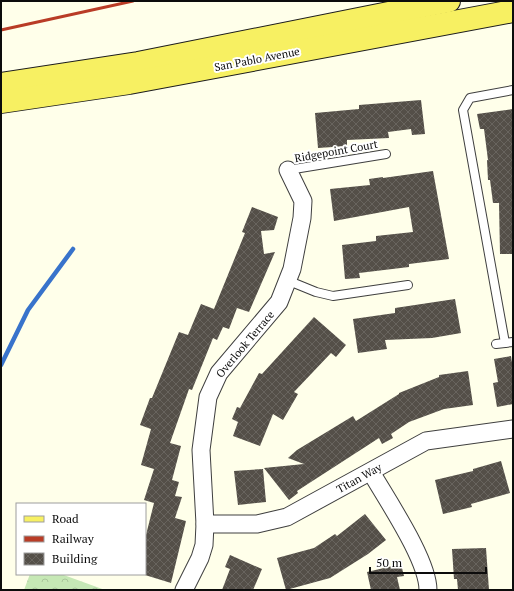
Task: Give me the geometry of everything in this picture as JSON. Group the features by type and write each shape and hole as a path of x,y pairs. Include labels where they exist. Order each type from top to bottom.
{"main road":[{"name":"San Pablo Avenue","path":"1,84 138,63 449,1"},
{"name":"San Pablo Avenue","path":"1,102 129,83 513,11"}],"street":[{"name":"Overlook Terrace","path":"184,590 200,558 204,545 205,524 201,450 208,397 219,373 279,302 289,281 302,218 303,201 288,170"},
{"name":"Titan Way","path":"205,524 257,524 287,517 426,441 513,429"},
{"path":"370,472 422,562 428,580 428,590"}],"lane":[{"path":"496,344 509,342 462,110 470,98 513,90"},
{"name":"Ridgepoint Court","path":"288,170 386,154"},
{"path":"289,281 316,292 333,296 408,285"}],"green space":[{"path":"30,575 64,575 105,590 24,590"}],"building":[{"path":"421,100 425,134 412,135 411,129 388,132 389,138 347,140 347,146 318,148 315,113 359,109 359,105"},
{"path":"513,109 513,254 500,254 499,203 493,203 490,180 488,180 488,160 484,129 480,129 477,114"},
{"path":"433,171 449,259 409,264 409,267 359,273 360,278 345,279 342,245 376,241 376,236 413,232 409,207 334,221 330,189 370,185 369,179"},
{"path":"252,207 278,217 274,230 261,231 264,254 275,252 249,312 237,308 229,329 223,327 217,340 213,338 192,390 189,389 170,443 181,446 172,480 179,482 175,496 182,497 175,518 186,521 171,583 145,575 146,535 154,503 144,500 154,469 141,465 151,429 140,425 150,398 152,398 179,332 188,335 201,304 214,309 245,233 242,232"},
{"path":"455,299 461,333 432,338 385,340 387,349 358,353 353,319 395,313 395,308"},
{"path":"314,317 346,345 336,357 331,353 294,392 298,394 283,420 273,414 260,446 233,436 238,422 232,419 237,407 240,408 259,373 262,374"},
{"path":"511,356 513,369 513,404 497,407 493,383 498,382 494,359"},
{"path":"468,371 473,405 444,409 409,422 391,434 393,438 382,444 379,438 297,491 298,493 289,500 264,468 304,464 288,458 297,450 353,416 356,421 399,393 439,377 439,375"},
{"path":"501,461 510,493 471,504 472,507 443,514 435,480 473,471 473,469"},
{"path":"263,469 266,502 238,505 234,471"},
{"path":"365,514 386,540 368,554 330,578 286,590 277,558 314,548 335,534 337,536"},
{"path":"486,548 489,590 458,590 457,579 454,579 452,549"},
{"path":"230,555 262,569 253,590 222,590 230,569 225,567"},
{"path":"401,564 404,576 397,577 400,590 371,590 367,572"}],"waterway":[{"path":"1,365 28,310 73,249"}],"railway":[{"path":"1,30 133,1"}]}
